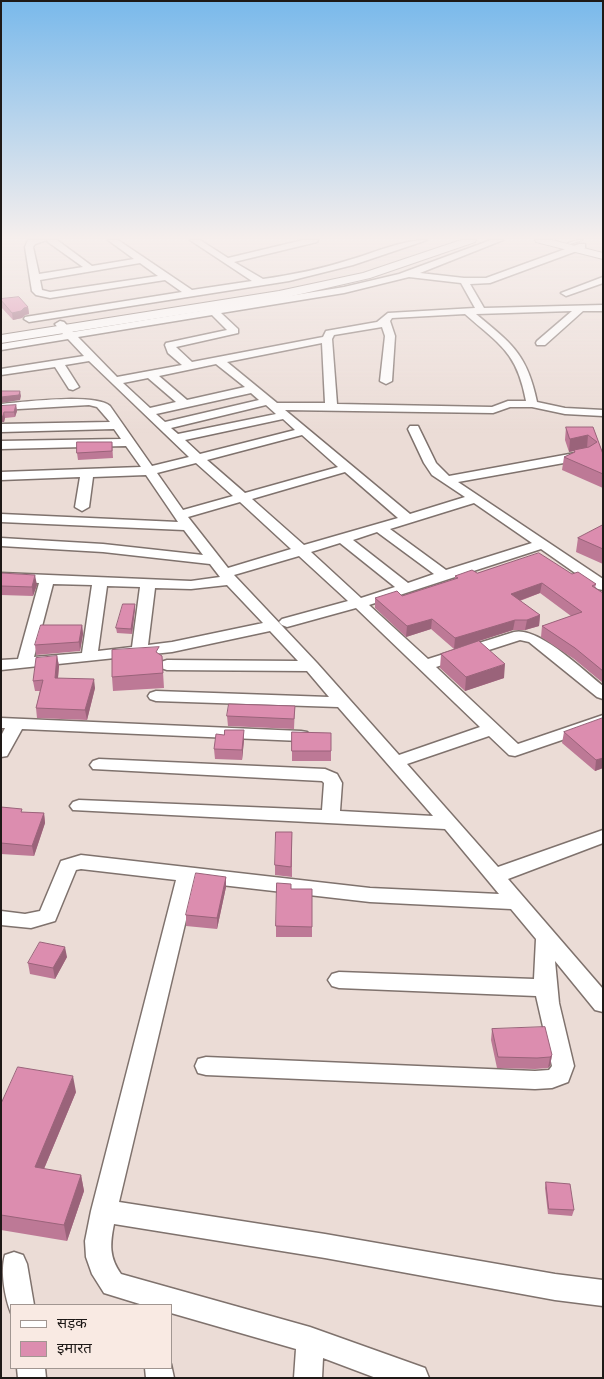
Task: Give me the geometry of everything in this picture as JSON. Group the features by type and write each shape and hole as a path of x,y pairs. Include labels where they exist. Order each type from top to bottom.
{"street":[{"path":"29,319 124,304"},
{"path":"1,347 65,330 205,304"},
{"path":"211,309 234,304"},
{"path":"1,339 244,304"},
{"path":"478,304 481,310"},
{"path":"541,343 581,308"},
{"path":"330,407 327,339 330,333 385,321 388,316 394,315 481,310 603,308"},
{"path":"190,366 172,351 170,345 234,331 234,328 211,309"},
{"path":"467,311 509,349 521,364 532,404"},
{"path":"385,321 390,336 386,381"},
{"path":"1,333 65,330 91,358 197,458 244,498 359,603 515,751 603,720"},
{"path":"115,381 327,339"},
{"path":"1,372 91,358"},
{"path":"218,360 408,519"},
{"path":"58,363 73,387"},
{"path":"150,374 185,404"},
{"path":"148,412 253,389"},
{"path":"1,406 95,402 106,408 148,470 228,577 280,624 311,666 450,823 546,939 603,1004"},
{"path":"163,426 272,404 493,410 508,404 532,404 565,411 603,412"},
{"path":"176,438 286,415"},
{"path":"1,428 117,425"},
{"path":"414,429 436,472 603,586"},
{"path":"1,476 148,470 304,431"},
{"path":"1,445 128,442"},
{"path":"446,480 587,454"},
{"path":"1,518 187,520 244,498 347,468"},
{"path":"82,507 87,473"},
{"path":"1,577 191,585 228,577 302,551 476,498"},
{"path":"380,528 445,576"},
{"path":"343,539 406,588"},
{"path":"1,542 103,548 215,560"},
{"path":"1,665 89,658 139,651 280,624 359,603 543,544"},
{"path":"25,663 47,579"},
{"path":"89,658 100,582"},
{"path":"139,651 148,584"},
{"path":"426,665 518,635 526,636 534,639 603,694"},
{"path":"167,665 311,666"},
{"path":"156,696 342,702"},
{"path":"1,752 9,723 301,736"},
{"path":"395,762 492,729"},
{"path":"99,765 325,775 331,778 333,782 331,816"},
{"path":"79,806 331,816 450,823"},
{"path":"495,876 603,836"},
{"path":"1,918 33,922 48,916 65,871 73,863 81,862 370,895 516,902"},
{"path":"187,875 104,1211 97,1252 101,1270 113,1284 169,1302 310,1340 415,1378"},
{"path":"206,1066 526,1080 552,1079 560,1075 562,1066 545,988 543,959 546,939"},
{"path":"339,980 545,988"},
{"path":"104,1211 325,1246 555,1288 603,1293"},
{"path":"14,1264 21,1304"},
{"path":"308,1378 310,1340"}],"building":[{"path":"5,304 26,304 28,307 21,311 12,313"},
{"path":"1,391 20,391 19,395 1,397"},
{"path":"16,405 14,412 4,412 1,417 1,406"},
{"path":"566,427 593,427 603,454 603,474 564,457 575,452 574,450 589,447 597,442 588,435 570,439"},
{"path":"77,442 112,442 112,451 77,453"},
{"path":"603,525 603,549 578,538"},
{"path":"539,553 572,574 578,572 596,584 592,586 603,593 603,671 575,648 542,626 582,612 542,583 511,594 540,615 527,620 515,620 455,638 432,619 407,626 375,598 397,591 402,596 458,578 455,576 472,570 477,573"},
{"path":"1,573 35,575 32,587 1,586"},
{"path":"123,604 135,604 131,629 116,628"},
{"path":"41,625 82,625 79,642 35,645"},
{"path":"479,641 505,664 466,677 441,654"},
{"path":"159,647 156,652 162,656 163,673 112,677 112,650"},
{"path":"57,656 55,678 94,679 85,710 36,708 43,680 33,681 36,658"},
{"path":"229,704 295,706 294,719 227,716"},
{"path":"603,718 603,758 596,760 564,732"},
{"path":"225,730 244,730 242,750 214,749 216,734 224,735"},
{"path":"292,732 331,733 331,751 292,751"},
{"path":"1,807 22,809 21,812 44,813 32,846 1,843"},
{"path":"276,832 292,832 291,867 275,865"},
{"path":"196,873 226,877 217,918 186,915"},
{"path":"277,883 291,884 291,889 312,889 312,927 276,926"},
{"path":"40,942 65,947 53,968 28,963"},
{"path":"545,1027 552,1055 550,1057 498,1057 492,1029"},
{"path":"18,1067 73,1076 35,1167 81,1175 64,1225 1,1215 1,1104"},
{"path":"546,1182 570,1184 574,1210 549,1209"}]}
